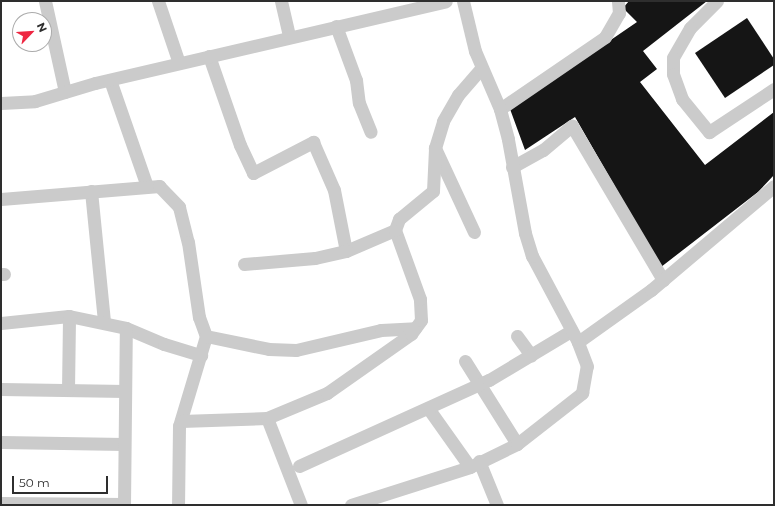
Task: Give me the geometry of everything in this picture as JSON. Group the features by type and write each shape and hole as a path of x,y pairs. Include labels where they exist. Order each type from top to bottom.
{"street":[{"path":"45,1 65,92"},
{"path":"158,1 179,63"},
{"path":"281,1 289,37"},
{"path":"1,103 35,101 179,63 426,3 446,1"},
{"path":"351,505 474,464 517,444 582,393 587,366 578,342 532,256 500,109 481,69 463,1"},
{"path":"500,109 605,37 619,13 618,1"},
{"path":"717,1 690,28 674,58 673,74 682,99 709,132 774,88"},
{"path":"336,26 356,80 360,103 371,132"},
{"path":"209,56 240,145 253,173 313,142 334,190 346,251"},
{"path":"181,421 267,418 327,393 404,338 415,328 421,320 420,299 395,230 399,219 433,191 436,148 443,120 458,96 481,69"},
{"path":"110,80 147,186"},
{"path":"512,167 543,150 572,126 663,280"},
{"path":"436,148 474,232"},
{"path":"1,199 159,186 179,206 188,242 199,317 206,336 181,421 178,505"},
{"path":"578,342 663,280 774,186"},
{"path":"91,191 104,322"},
{"path":"244,264 315,258 346,251 395,230"},
{"path":"1,323 69,316 104,322 126,328 164,344 201,355"},
{"path":"68,390 69,316"},
{"path":"1,503 124,505 126,328"},
{"path":"206,336 269,349 296,350 381,330 415,328"},
{"path":"299,466 478,385 571,331"},
{"path":"517,336 531,355"},
{"path":"465,361 478,385 517,444"},
{"path":"1,389 125,391"},
{"path":"428,408 474,464 497,505"},
{"path":"267,418 301,505"},
{"path":"1,442 124,444"}],"building":[{"path":"629,1 707,1 643,51 657,69 640,82 705,165 774,112 774,175 758,192 661,267 575,117 525,150 510,109 637,22 623,8"},
{"path":"747,18 774,59 774,65 725,98 695,53"}]}
